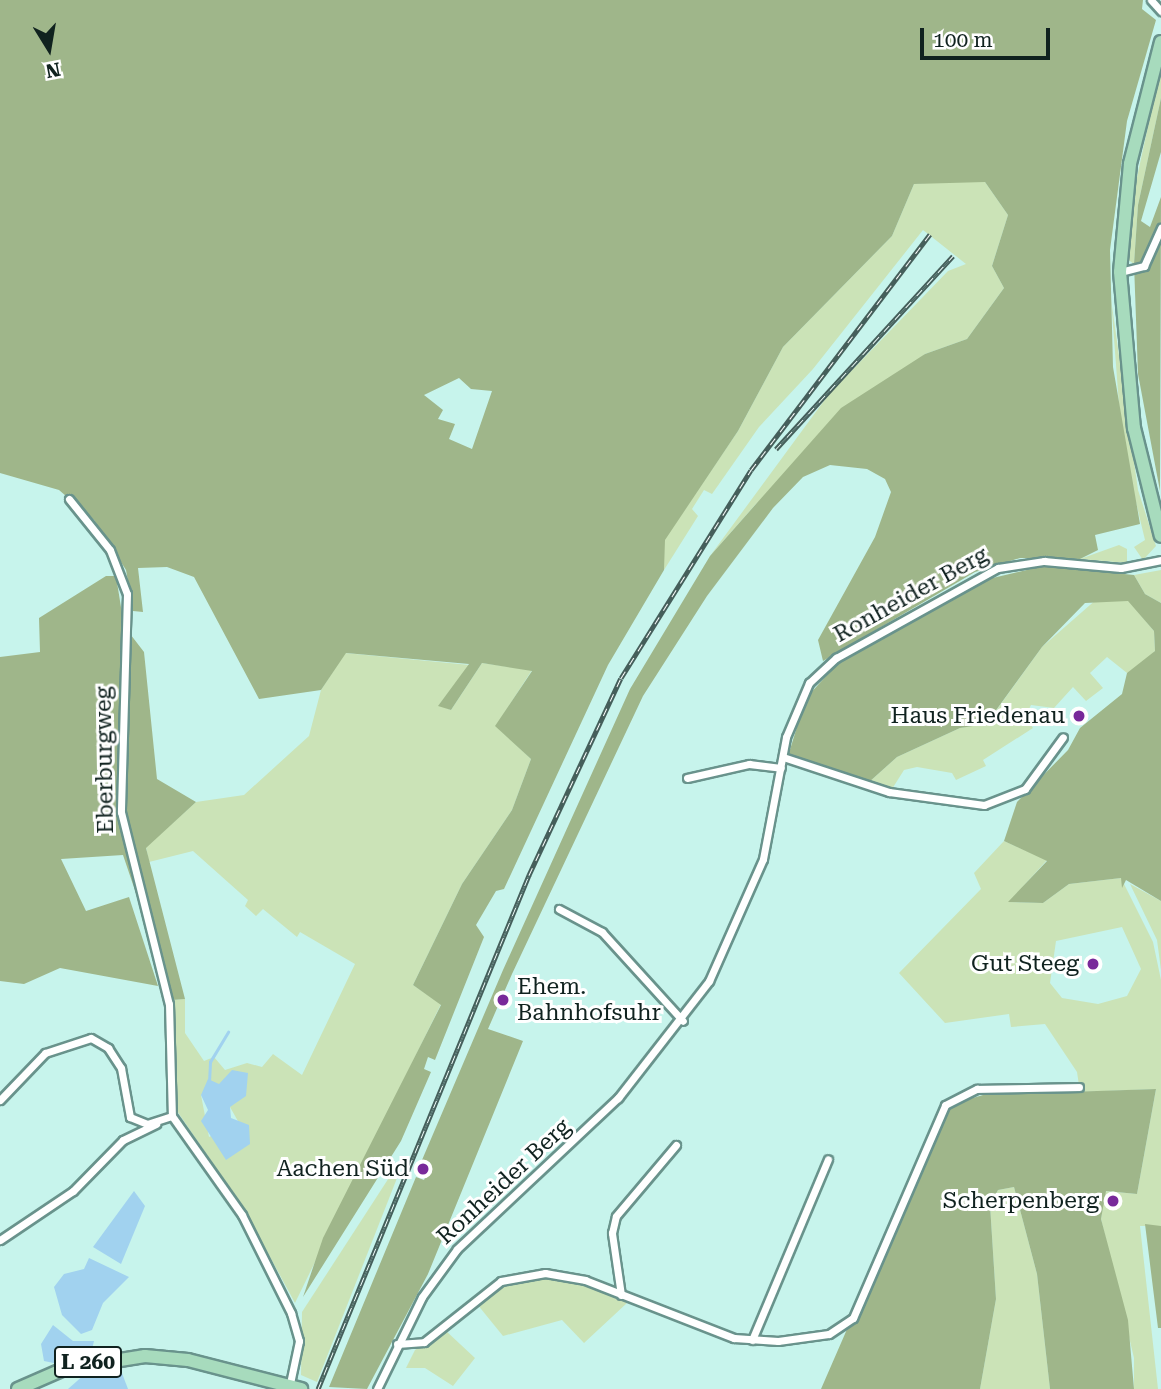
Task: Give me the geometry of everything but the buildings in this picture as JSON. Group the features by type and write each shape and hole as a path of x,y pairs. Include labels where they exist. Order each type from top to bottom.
{"main road":[{"path":"1161,43 1130,164 1120,272 1134,428 1161,536"},
{"name":"L 260","path":"18,1389 98,1360 145,1356 294,1388"}],"street":[{"path":"1151,0 1161,11"},
{"path":"1120,272 1144,266 1161,228"},
{"name":"Eberburgweg","path":"69,499 110,550 127,594 121,812 169,1004 172,1116"},
{"name":"Ronheider Berg","path":"377,1389 397,1344 457,1249 578,1139 683,1021 743,913 763,859 796,705 823,668 976,576 1021,562 1121,568 1161,561"},
{"path":"783,757 888,792 984,805 1025,789 1063,737"},
{"path":"687,778 749,764 781,768"},
{"path":"559,909 602,932 683,1021"},
{"path":"0,1100 45,1053 91,1038 108,1048 121,1068 130,1117 157,1124"},
{"path":"397,1344 424,1342 512,1277 562,1274 621,1295 702,1330 752,1340 803,1338 848,1326 931,1126 951,1099 985,1088 1079,1087"},
{"path":"0,1240 72,1191 123,1140 172,1116 242,1215 291,1313 299,1341 294,1388"},
{"path":"621,1295 612,1233 616,1216 676,1145"},
{"path":"752,1340 828,1159"}],"green space":[{"path":"0,0 1143,0 1142,9 1156,20 1127,121 1110,250 1113,367 1140,524 1095,535 1098,550 1080,559 1020,558 975,572 823,661 818,640 875,537 891,492 885,479 867,469 830,465 803,477 773,508 707,596 643,696 512,974 488,1029 523,1041 428,1274 367,1389 329,1387 416,1177 424,1180 431,1164 422,1160 503,970 630,689 710,556 841,408 925,354 967,339 1004,288 992,266 1008,215 985,182 914,184 892,236 783,347 738,431 665,540 664,570 608,665 504,889 496,891 476,925 484,937 435,1060 428,1057 424,1069 431,1072 401,1141 303,1297 323,1238 441,1005 413,985 462,884 512,810 531,759 495,726 532,671 482,663 451,710 438,706 469,664 346,653 321,690 259,699 194,577 167,567 138,568 143,612 133,611 126,570 94,520 59,490 0,473","holes":["459,378 471,389 492,391 472,449 449,439 455,424 438,419 443,410 424,395"]},
{"path":"1161,66 1161,98 1138,205 1134,264 1127,259 1131,205"},
{"path":"1161,98 1161,152 1141,221 1150,227 1161,197 1160,491 1138,374 1134,264 1138,205"},
{"path":"959,180 985,182 1008,215 992,266 1004,288 967,339 925,354 755,505 710,556 829,394 948,271 966,264 923,230 813,369 759,427 712,494 704,490 692,509 698,516 664,570 664,540 738,431 783,347 892,236 914,184"},
{"path":"1111,299 1138,490 1156,546 1143,560 1134,547 1145,540 1122,444"},
{"path":"1119,545 1127,549 1127,563 1080,559"},
{"path":"1044,566 1134,575 1145,594 1161,603 1161,901 1126,880 1122,888 1121,878 1069,884 1043,903 1008,902 1047,861 1004,841 1017,802 1068,750 1080,728 1122,694 1127,673 1155,651 1154,631 1128,601 1085,603 1042,647 986,724 960,728 897,757 868,783 788,756 806,698 839,662 980,581"},
{"path":"1161,570 1161,603 1145,594 1134,575"},
{"path":"106,576 116,576 124,626 144,652 157,779 196,802 146,848 185,999 172,1000 123,855 61,859 86,911 129,897 158,986 60,968 24,984 0,981 0,657 40,652 39,618"},
{"path":"1098,598 1129,601 1154,631 1155,651 1145,663 1127,673 1107,657 1090,673 1103,688 1086,701 1073,687 1054,708 1031,705 1025,717 1033,728 983,760 986,766 956,780 952,773 917,767 904,770 892,789 868,783 897,757 960,728 987,723 1042,647"},
{"path":"345,653 470,665 439,705 451,710 482,663 532,670 496,726 531,759 512,810 462,884 413,985 441,1004 295,1303 244,1209 177,1111 172,1000 185,999 185,1033 204,1061 214,1057 225,1070 247,1063 262,1067 273,1054 302,1075 355,964 300,932 297,937 263,909 256,916 245,906 248,900 193,851 149,862 146,847 196,802 244,795 309,736 321,690","holes":["247,1073 230,1107 239,1123 209,1137 201,1095"]},
{"path":"1004,841 1047,860 1009,902 1043,903 1069,884 1121,878 1153,942 1161,980 1161,1226 1140,1226 1158,1389 1134,1389 1134,1358 1101,1219 1105,1191 1137,1194 1156,1089 1080,1092 1077,1072 1045,1024 1011,1027 1009,1014 945,1023 899,973 981,889 974,873","holes":["1122,927 1141,969 1127,996 1098,1004 1062,998 1050,983 1056,941"]},
{"path":"1130,884 1161,901 1161,970 1157,940"},
{"path":"1156,1089 1137,1194 1106,1191 1101,1219 1128,1320 1134,1389 1050,1389 1037,1274 1014,1187 998,1190 990,1205 996,1299 980,1389 821,1389 935,1127 953,1104 983,1095"},
{"path":"394,1170 399,1173 317,1382 301,1375 302,1312"},
{"path":"1014,1187 1037,1274 1050,1389 980,1389 996,1299 990,1205 998,1190"},
{"path":"1145,1224 1161,1226 1161,1328 1158,1328"},
{"path":"550,1277 594,1286 627,1303 584,1343 562,1320 503,1336 477,1304 508,1282"},
{"path":"445,1330 475,1358 453,1386 425,1368 406,1368 415,1350"}],"water":[{"path":"232,1070 248,1073 246,1096 230,1107 231,1118 249,1125 250,1144 226,1160 201,1121 208,1110 201,1095 208,1079 219,1084"},
{"path":"134,1191 145,1206 121,1264 93,1247"},
{"path":"89,1258 129,1277 103,1303 92,1330 81,1334 62,1315 54,1287 64,1274 84,1269"},
{"path":"53,1325 73,1341 94,1341 87,1370 44,1361 41,1344"},
{"path":"120,1368 128,1389 68,1389 85,1374"}],"pier":[{"path":"93,1352 90,1369 124,1366 79,1374 60,1364 46,1367"}],"waterway":[{"path":"209,1082 210,1062 228,1032"}],"railway":[{"path":"318,1389 529,875 621,678 751,470 930,234"},
{"path":"776,449 953,256"}],"place":[{"name":"Haus Friedenau","path":"1079,716"},
{"name":"Gut Steeg","path":"1093,964"},
{"name":"Ehem. Bahnhofsuhr","path":"503,1000"},
{"name":"Aachen Süd","path":"423,1169"},
{"name":"Scherpenberg","path":"1113,1201"}]}
